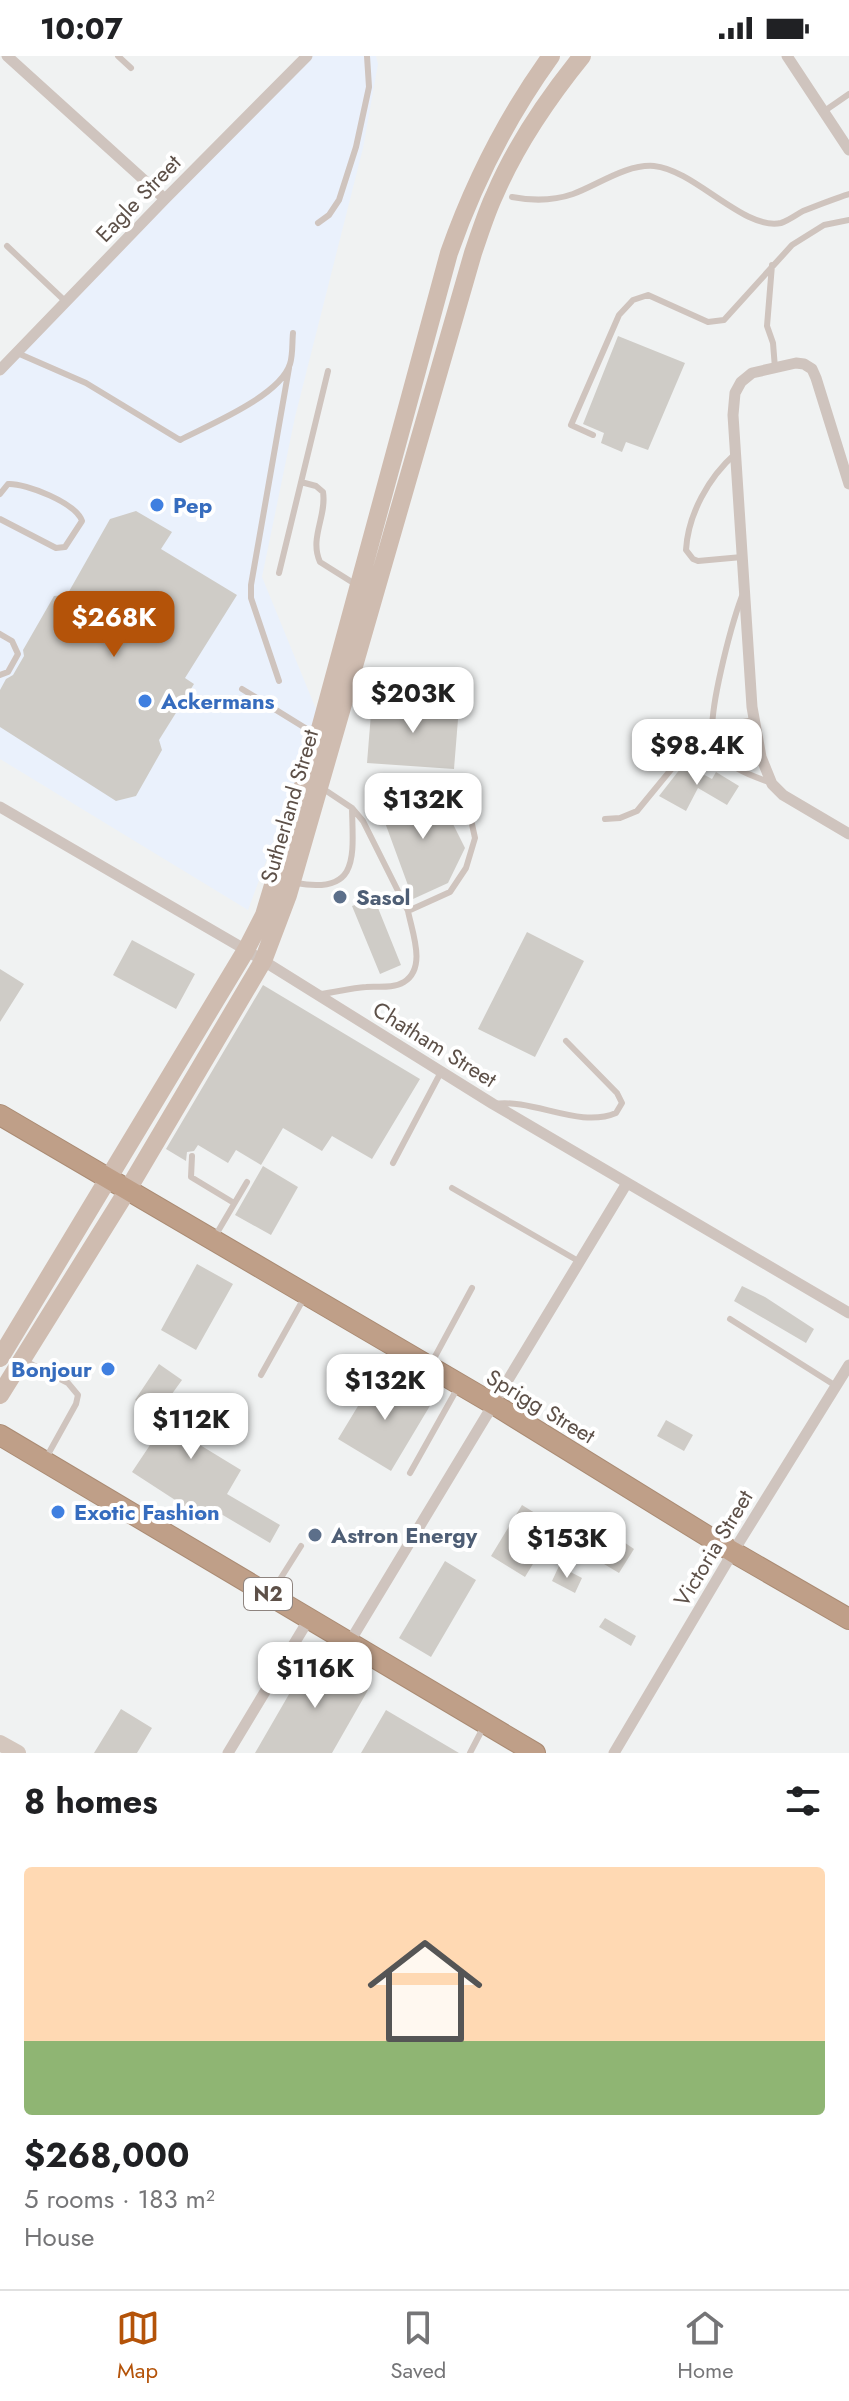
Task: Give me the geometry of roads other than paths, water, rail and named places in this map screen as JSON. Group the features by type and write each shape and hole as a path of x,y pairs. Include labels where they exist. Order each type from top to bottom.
{"highway":[{"name":"Sprigg Street","path":"0,1115 495,1405 733,1552 849,1619"},
{"name":"N2","path":"0,1435 535,1753"}],"main road":[{"name":"Sutherland Street","path":"325,740 358,585 449,253 466,204 510,118 551,56"},
{"name":"Sutherland Street","path":"0,1395 127,1191 263,961 292,882 325,740 473,253 494,194 509,165 557,87 582,56"},
{"name":"Sutherland Street","path":"0,1358 246,950 264,915 313,783"}],"street":[{"path":"0,63 7,56 165,199"},
{"name":"Eagle Street","path":"0,370 307,56"},
{"path":"787,56 849,150"},
{"path":"849,484 812,369 796,363 752,373 741,382 735,393 733,415 735,454 754,720 761,757 772,784 783,795 849,834"},
{"name":"Chatham Street","path":"0,807 246,950 493,1104 849,1313"},
{"path":"349,1643 627,1183"},
{"name":"Victoria Street","path":"618,1752 733,1552 849,1365"},
{"path":"228,1753 309,1619"},
{"path":"0,1743 18,1753"}],"lane":[{"path":"118,56 131,68"},
{"path":"318,223 329,215 339,200 356,147 369,87 367,56"},
{"path":"823,112 849,94"},
{"path":"512,197 554,199 642,166 670,170 762,222 781,223 849,194"},
{"path":"593,435 571,425 619,315 633,300 648,295 708,322 724,320 792,245 824,225 849,220"},
{"path":"7,246 65,301"},
{"path":"772,265 767,326 773,343 775,368"},
{"path":"279,681 251,598 251,585 293,333"},
{"path":"15,352 86,383 180,440 260,398 272,389 290,364"},
{"path":"279,573 328,371"},
{"path":"735,454 720,467 699,502 686,537 686,550 698,561 742,557"},
{"path":"301,482 316,486 323,492 315,545 320,562 358,585"},
{"path":"0,494 8,484 34,488 78,513 82,521 65,547 56,548 0,519"},
{"path":"744,589 727,649 712,728 713,741 734,767 772,784"},
{"path":"0,634 12,641 18,654 8,672 0,675"},
{"path":"242,689 325,740"},
{"path":"712,728 754,720"},
{"path":"605,819 620,818 637,811 683,755 702,743 713,741"},
{"path":"313,783 352,808 363,821 408,911 417,960 414,972 404,982 318,995"},
{"path":"408,911 450,892 466,868 475,838 466,797"},
{"path":"292,882 310,886 331,885 344,876 351,861 353,844 352,808"},
{"path":"493,1104 513,1103 594,1118 616,1113 622,1103 617,1093 566,1041"},
{"path":"393,1163 441,1072"},
{"path":"192,1156 191,1177 234,1203"},
{"path":"213,1241 247,1182"},
{"path":"452,1188 580,1262"},
{"path":"429,1367 472,1288"},
{"path":"261,1375 306,1295"},
{"path":"730,1319 836,1386"},
{"path":"23,1360 68,1383 78,1395 45,1461"},
{"path":"410,1473 459,1384"},
{"path":"270,1595 301,1546"},
{"path":"470,1753 486,1724"}],"place":[{"name":"Pep","path":"157,505"},
{"name":"Ackermans","path":"145,701"},
{"name":"Sasol","path":"340,897"},
{"name":"Bonjour","path":"108,1369"},
{"name":"Exotic Fashion","path":"58,1512"},
{"name":"Astron Energy","path":"315,1535"}]}
